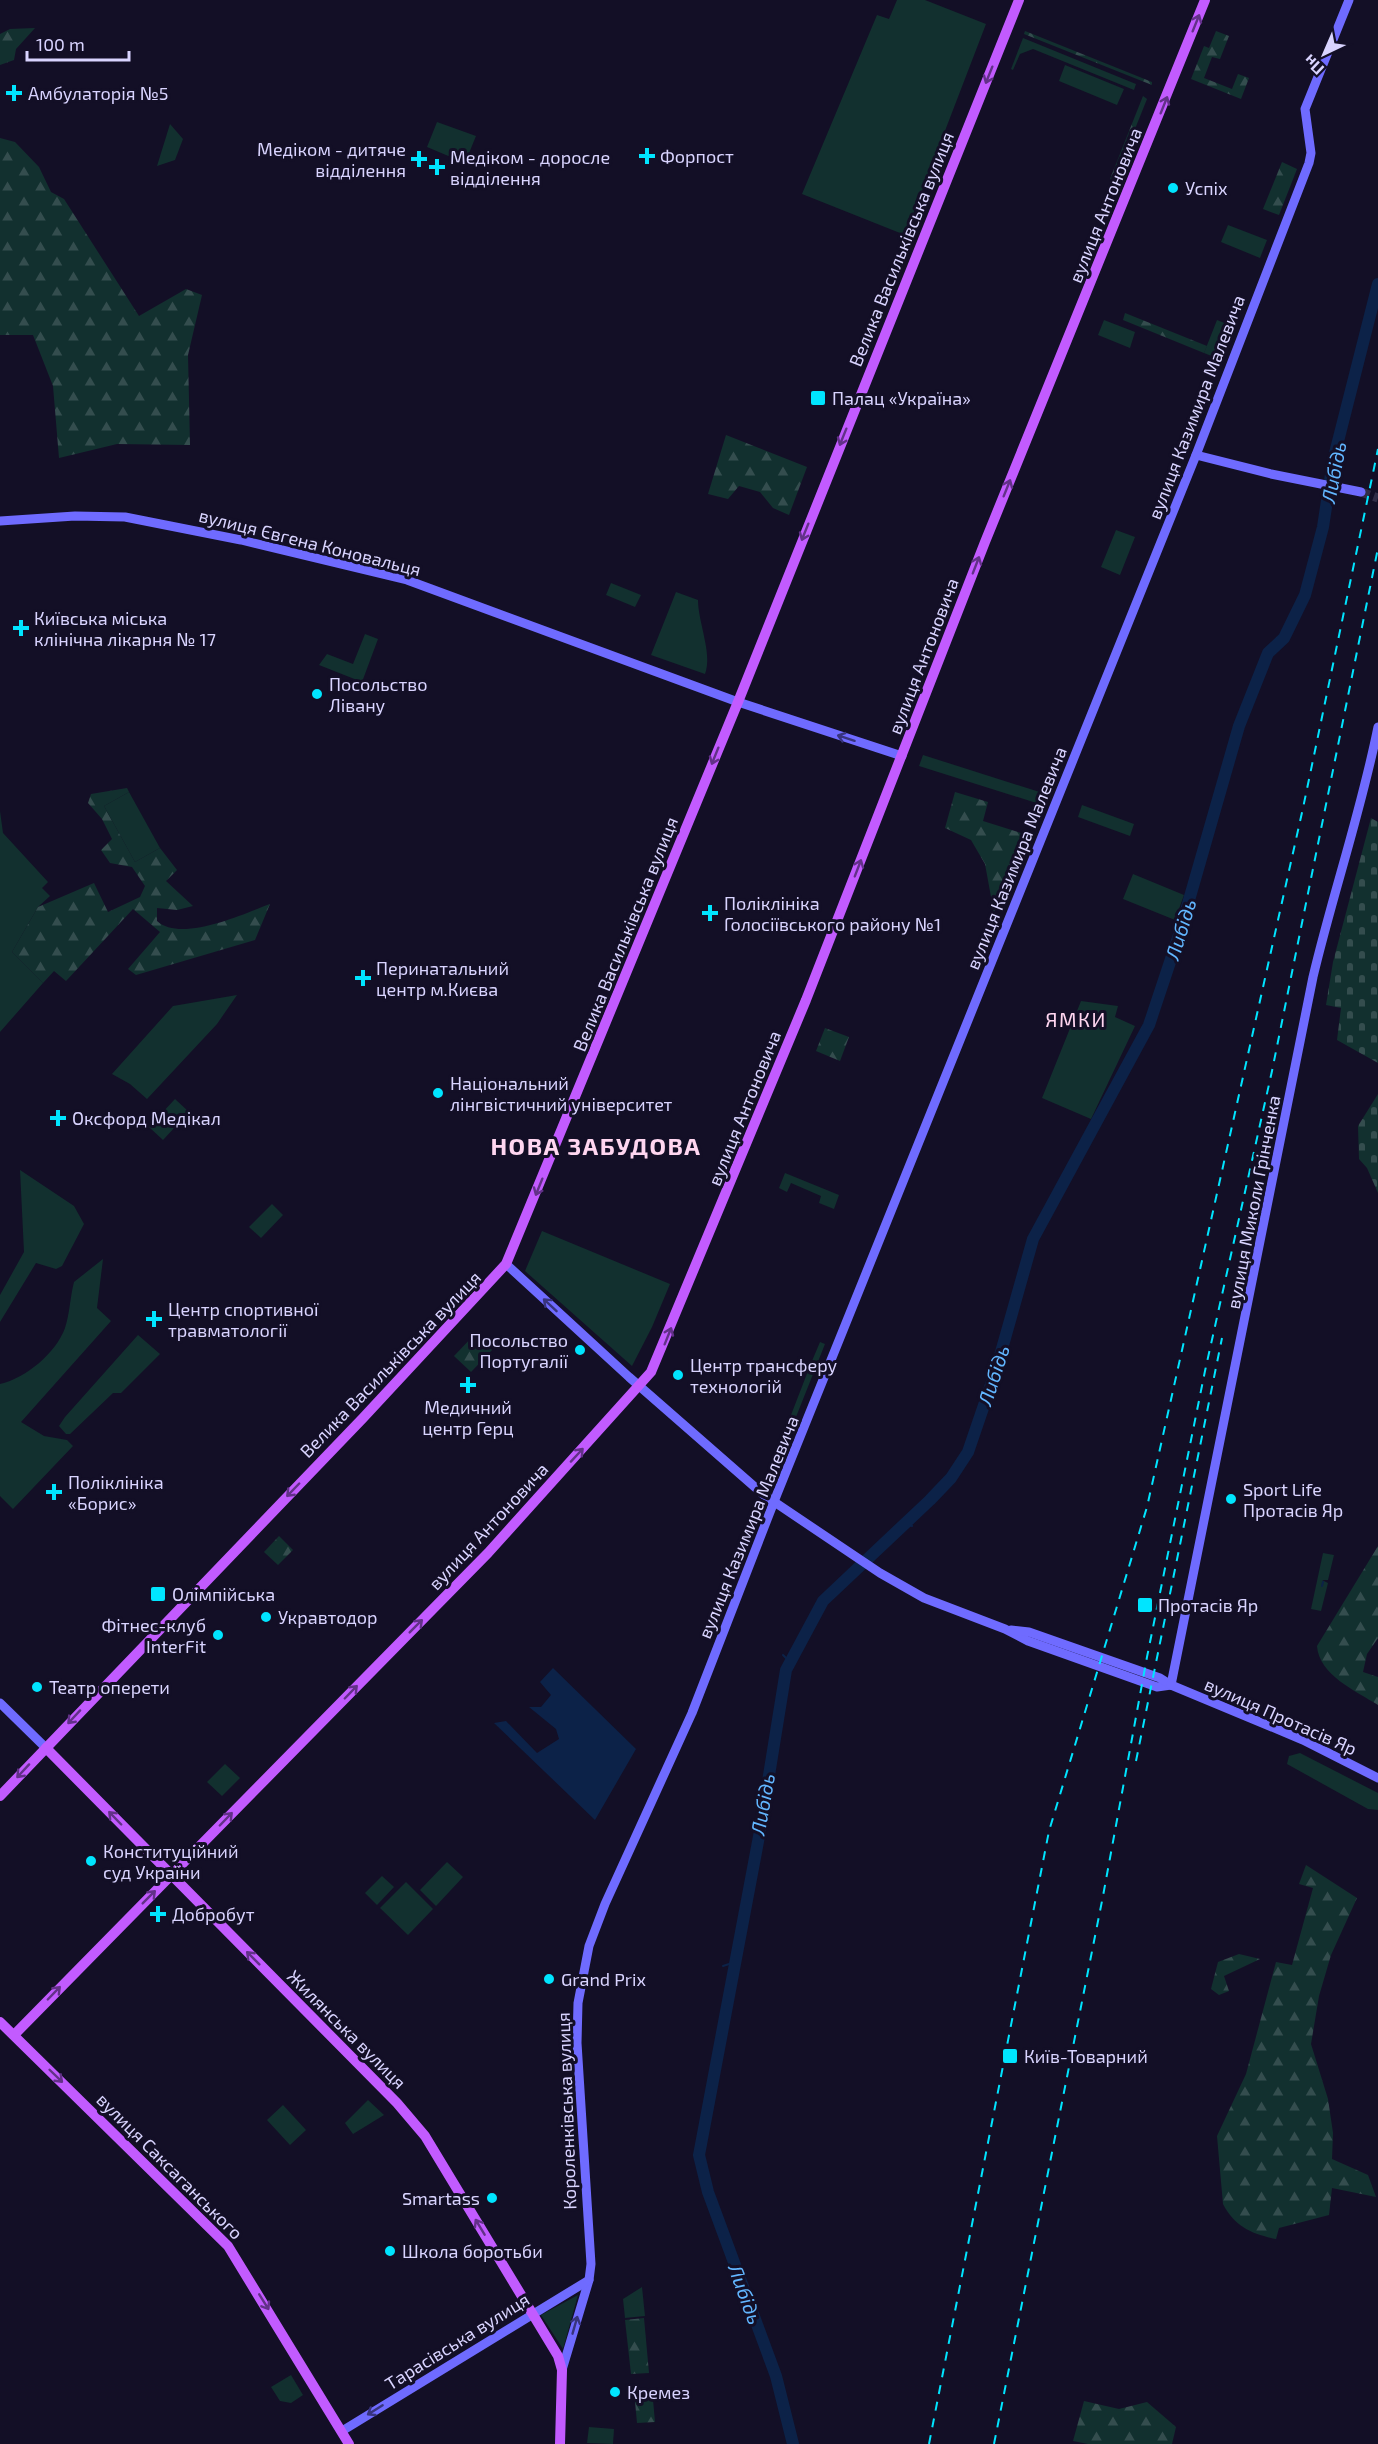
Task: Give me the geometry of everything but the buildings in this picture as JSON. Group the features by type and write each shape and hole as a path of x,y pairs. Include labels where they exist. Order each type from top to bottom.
{"main road":[{"name":"Велика Васильківська вулиця","path":"0,1796 363,1418 507,1264 738,702 1019,0"},
{"name":"вулиця Антоновича","path":"14,2035 488,1552 640,1387 658,1359 806,1000 988,536 1205,0"},
{"name":"вулиця Казимира Малевича","path":"687,1724 1196,455 1309,163 1310,144 1305,109 1349,0"},
{"path":"1196,455 1361,492"},
{"name":"вулиця Євгена Коновальця","path":"0,521 75,516 125,517 213,533 407,580 738,702 902,756"},
{"name":"вулиця Миколи Грінченка","path":"1171,1685 1313,977 1328,914 1364,797 1378,727"},
{"path":"507,1264 640,1387 774,1503 880,1573 924,1598 1005,1629 1028,1641 1171,1685"},
{"name":"вулиця Протасів Яр","path":"1171,1685 1303,1740 1378,1778"},
{"name":"Жилянська вулиця","path":"0,1703 408,2115 425,2136 558,2356 562,2370 560,2444"},
{"name":"Короленківська вулиця","path":"562,2370 581,2291 589,2280 591,2264 577,2051 580,1987 587,1953 605,1904 687,1724"},
{"name":"вулиця Саксаганського","path":"0,2022 228,2246 349,2444"},
{"name":"Тарасівська вулиця","path":"342,2431 532,2313 581,2291"}],"green space":[{"path":"897,0 925,0 986,24 905,235 802,194 877,15 889,19"},
{"path":"35,28 16,49 14,60 0,65 0,34 10,29"},
{"path":"1025,31 1152,82 1152,85 1024,34"},
{"path":"1216,31 1229,36 1220,59 1212,57 1204,78 1232,89 1238,74 1249,78 1241,99 1191,79 1204,46 1209,48"},
{"path":"1023,38 1136,84 1134,90 1033,49 1020,54 1013,70 1011,69"},
{"path":"1065,65 1124,89 1117,105 1059,81"},
{"path":"1143,96 1147,99 1114,181 1110,179"},
{"path":"437,122 476,136 465,163 427,147"},
{"path":"170,124 183,139 175,160 157,166"},
{"path":"0,138 15,142 39,167 51,192 64,199 139,316 186,289 202,295 188,355 190,445 117,444 59,458 53,386 33,335 0,335"},
{"path":"1282,162 1297,169 1279,215 1263,209"},
{"path":"1228,225 1267,240 1260,258 1221,242"},
{"path":"1125,313 1207,346 1204,353 1123,320"},
{"path":"1104,320 1135,332 1130,348 1098,335"},
{"path":"1217,320 1232,326 1219,359 1204,353"},
{"path":"726,435 807,467 789,515 773,508 760,492 739,486 728,499 708,494"},
{"path":"1116,530 1135,537 1120,575 1101,567"},
{"path":"611,583 641,595 635,607 606,595"},
{"path":"676,592 698,600 707,658 705,674 651,655"},
{"path":"365,634 378,639 362,682 319,665 327,654 353,664"},
{"path":"923,755 1049,795 1046,806 919,766"},
{"path":"127,788 129,792 104,806 135,862 160,848 177,870 166,881 193,906 177,910 157,908 157,921 168,927 196,928 229,920 270,904 255,940 136,975 128,969 160,932 133,909 66,981 54,971 43,983 12,952 38,907 94,883 108,912 140,897 145,886 132,867 110,863 101,850 112,839 102,819 88,803 91,794"},
{"path":"129,792 160,848 135,862 104,806"},
{"path":"955,792 988,802 983,821 1024,834 994,913 985,864 971,840 945,828"},
{"path":"1082,805 1134,824 1130,836 1078,817"},
{"path":"0,811 3,833 48,882 42,888 50,896 38,907 12,952 43,983 0,1032"},
{"path":"1371,818 1378,822 1378,1063 1337,1040 1341,1008 1326,1005 1333,962"},
{"path":"1133,874 1184,895 1175,920 1123,899"},
{"path":"237,995 217,1024 147,1099 130,1084 112,1074 173,1006"},
{"path":"1081,1001 1118,1006 1115,1017 1135,1026 1091,1119 1042,1098"},
{"path":"825,1028 849,1037 840,1061 816,1051"},
{"path":"1378,1094 1378,1193 1367,1168 1359,1159 1358,1126"},
{"path":"175,1099 189,1112 163,1140 149,1127"},
{"path":"20,1170 74,1206 84,1224 62,1266 56,1269 36,1263 0,1322 0,1295 24,1252"},
{"path":"785,1173 839,1195 834,1209 819,1203 821,1196 791,1183 787,1192 779,1188"},
{"path":"272,1204 283,1215 261,1238 249,1227"},
{"path":"542,1231 670,1284 632,1366 525,1271"},
{"path":"103,1259 97,1308 111,1321 21,1422 44,1436 67,1440 73,1446 13,1509 0,1496 0,1384 30,1370 55,1346 65,1328 74,1282"},
{"path":"475,1334 492,1350 471,1372 454,1356"},
{"path":"138,1335 160,1354 121,1393 113,1393 70,1434 66,1434 59,1426 65,1417"},
{"path":"820,1342 825,1344 796,1417 791,1415 808,1371 812,1372 815,1363 812,1361"},
{"path":"279,1536 293,1550 278,1565 264,1552"},
{"path":"1378,1546 1378,1638 1367,1654 1363,1672 1378,1677 1378,1705 1331,1674 1319,1656 1317,1646"},
{"path":"1323,1553 1334,1555 1328,1580 1322,1580 1328,1583 1321,1611 1311,1609"},
{"path":"1300,1753 1378,1793 1378,1810 1368,1809 1287,1764 1289,1756"},
{"path":"225,1764 240,1778 222,1796 207,1782"},
{"path":"447,1862 463,1877 436,1906 420,1890"},
{"path":"1306,1865 1357,1898 1331,1955 1319,1996 1311,2044 1328,2099 1333,2133 1332,2159 1368,2175 1376,2197 1332,2188 1329,2215 1279,2228 1276,2239 1259,2235 1245,2228 1233,2218 1223,2204 1217,2136 1246,2074 1276,1962 1292,1965 1313,1888 1299,1884"},
{"path":"382,1876 394,1887 377,1905 365,1893"},
{"path":"406,1882 433,1909 408,1935 380,1908"},
{"path":"1239,1954 1260,1959 1224,1976 1229,1991 1219,1995 1211,1989 1218,1962"},
{"path":"368,2100 384,2115 353,2134 345,2123"},
{"path":"283,2105 306,2130 290,2145 267,2120"},
{"path":"642,2287 645,2316 625,2318 623,2299"},
{"path":"578,2295 563,2349 541,2315"},
{"path":"644,2318 649,2373 631,2374 625,2320"},
{"path":"291,2375 303,2395 291,2403 280,2401 271,2387"},
{"path":"652,2389 655,2422 637,2423 634,2391"},
{"path":"1084,2401 1119,2409 1147,2402 1176,2427 1172,2444 1088,2444 1073,2441"},
{"path":"589,2427 614,2429 613,2444 587,2443"}],"water":[{"path":"553,1668 636,1749 595,1820 494,1723 506,1721 537,1753 559,1739 556,1729 529,1707 541,1707 551,1695 540,1682"}],"waterway":[{"name":"Либідь","path":"793,2444 776,2376 708,2192 699,2155 760,1831 786,1670 823,1601 930,1500 951,1478 968,1452 996,1370 1033,1239 1149,1025 1179,935 1239,726 1268,653 1284,638 1305,595 1323,527 1333,461 1378,284"},
{"name":"Протасів Яр","path":"906,1524 912,1526"},
{"path":"1322,1586 1323,1582"},
{"path":"783,1655 789,1661"},
{"path":"723,1966 735,1962"}],"tunnel":[{"path":"1361,492 1378,498"}],"railway":[{"path":"929,2444 1049,1831 1147,1507 1303,808 1378,449"},
{"path":"994,2444 1103,1896 1147,1657 1205,1371 1272,1071 1378,548"},
{"path":"1136,1761 1222,1338"}],"place":[{"name":"Амбулаторія №5","path":"14,93"},
{"name":"Форпост","path":"647,156"},
{"name":"Медіком - дитяче відділення","path":"419,159"},
{"name":"Медіком - доросле відділення","path":"437,167"},
{"name":"Успіх","path":"1173,188"},
{"name":"Палац «Україна»","path":"818,398"},
{"name":"Київська міська клінічна лікарня № 17","path":"21,628"},
{"name":"Посольство Лівану","path":"317,694"},
{"name":"Поліклініка Голосіївського району №1","path":"710,913"},
{"name":"Перинатальний центр м.Києва","path":"363,978"},
{"name":"Національний лінгвістичний університет","path":"438,1093"},
{"name":"Оксфорд Медікал","path":"58,1118"},
{"name":"Центр спортивної травматології","path":"154,1319"},
{"name":"Посольство Португалії","path":"580,1350"},
{"name":"Центр трансферу технологій","path":"678,1375"},
{"name":"Медичний центр Герц","path":"468,1385"},
{"name":"Поліклініка «Борис»","path":"54,1492"},
{"name":"Sport Life Протасів Яр","path":"1231,1499"},
{"name":"Олімпійська","path":"158,1594"},
{"name":"Протасів Яр","path":"1145,1605"},
{"name":"Укравтодор","path":"266,1617"},
{"name":"Фітнес-клуб InterFit","path":"218,1635"},
{"name":"Театр оперети","path":"37,1687"},
{"name":"Конституційний суд України","path":"91,1861"},
{"name":"Добробут","path":"158,1914"},
{"name":"Grand Prix","path":"549,1979"},
{"name":"Київ-Товарний","path":"1010,2056"},
{"name":"Smartass","path":"492,2198"},
{"name":"Школа боротьби","path":"390,2251"},
{"name":"Кремез","path":"615,2392"}],"district":[{"name":"ЯМКИ","path":"1076,1019"},
{"name":"НОВА ЗАБУДОВА","path":"596,1145"}]}
